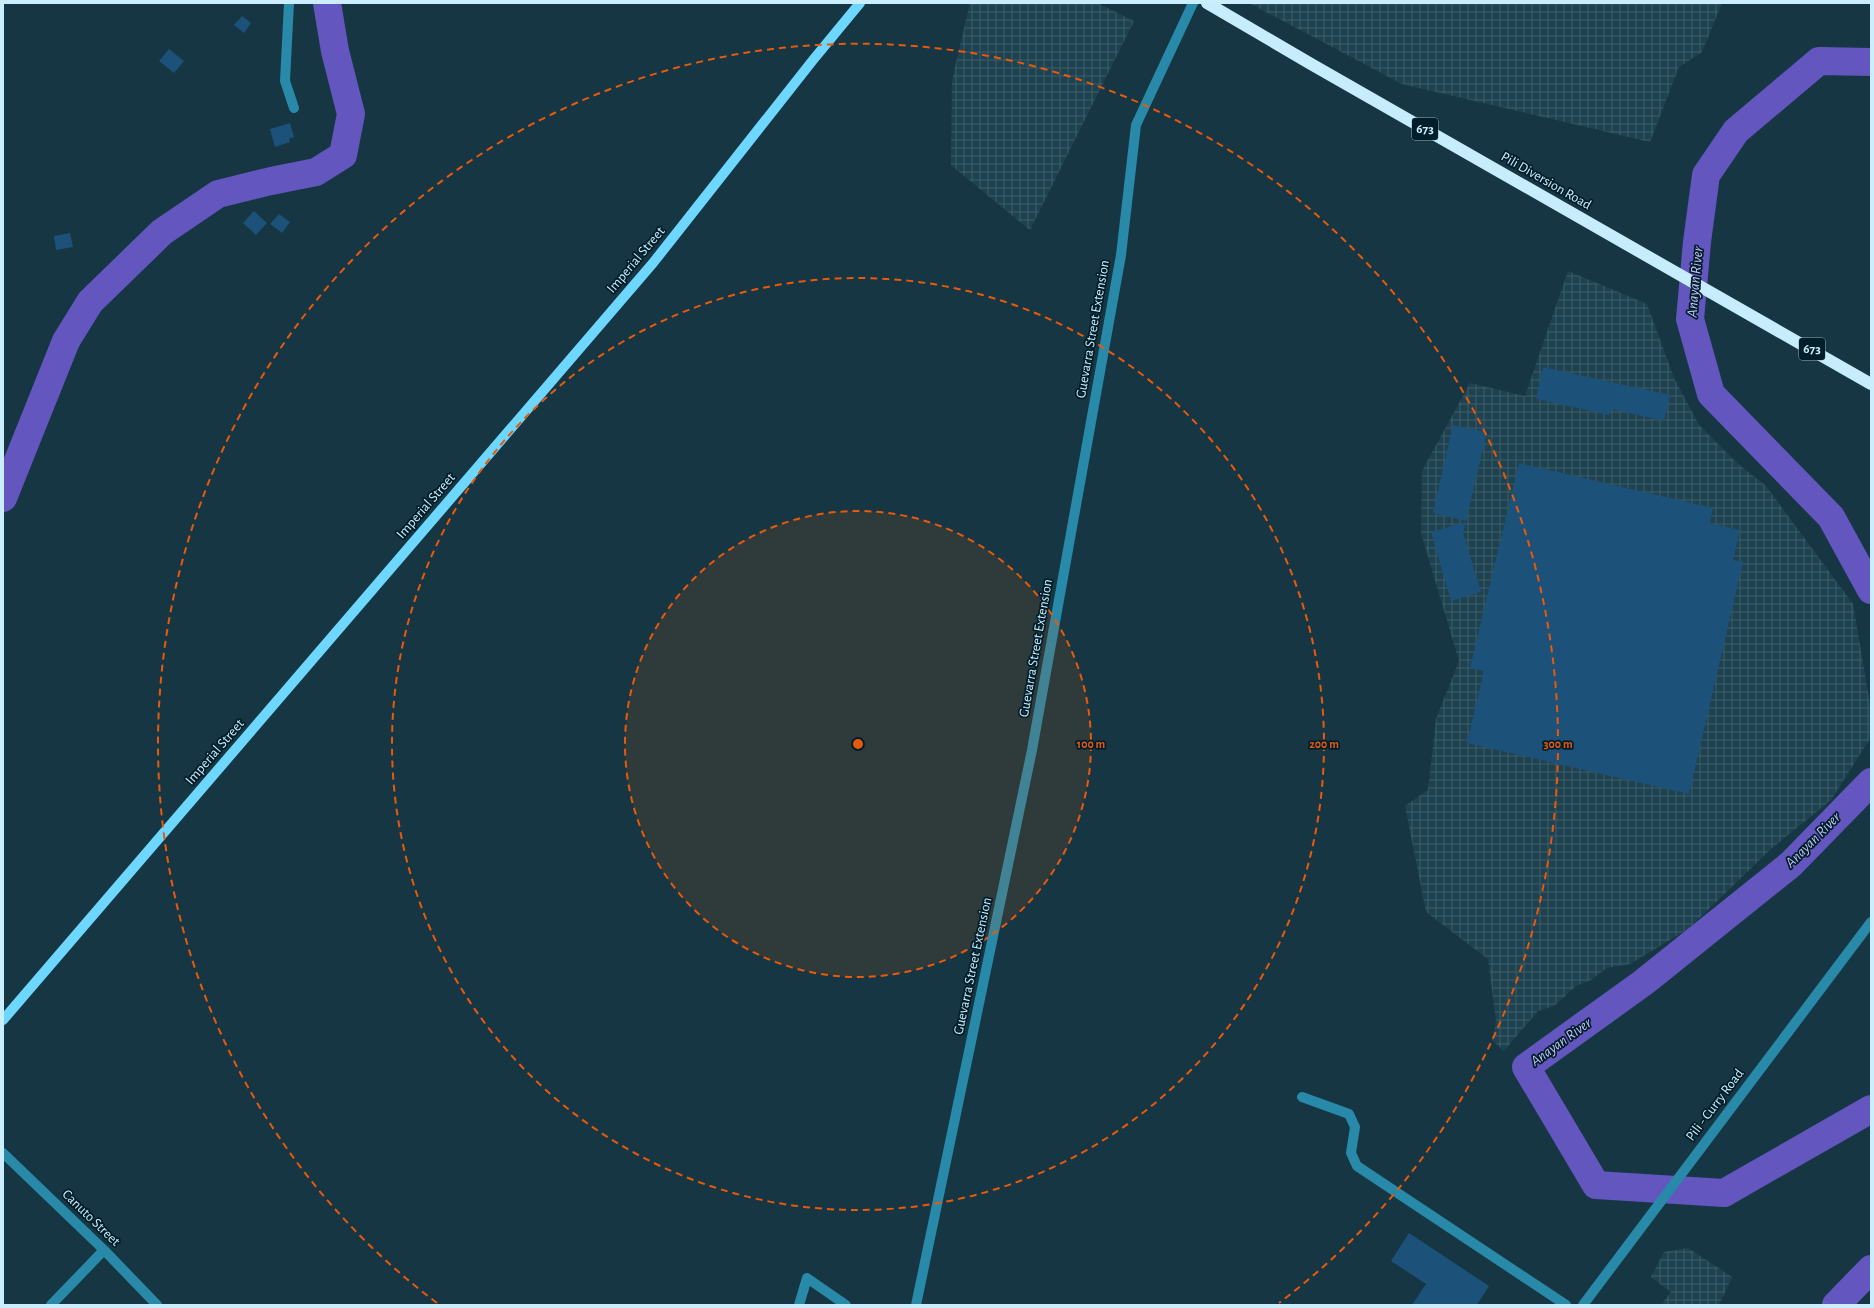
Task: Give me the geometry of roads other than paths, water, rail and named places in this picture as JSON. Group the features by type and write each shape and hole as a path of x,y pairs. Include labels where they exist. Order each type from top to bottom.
{"highway":[{"name":"Pili Diversion Road","path":"1207,3 1871,384"}],"main road":[{"name":"Imperial Street","path":"3,1020 653,263 808,66 860,3"}],"street":[{"path":"289,3 285,81 294,108"},
{"name":"Guevarra Street Extension","path":"916,1305 1032,750 1121,255 1136,124 1193,3"},
{"name":"Pili - Curry Road","path":"1583,1305 1871,922"},
{"path":"1302,1097 1349,1114 1355,1127 1351,1153 1357,1166 1566,1305"},
{"name":"Canuto Street","path":"3,1153 104,1250 157,1305"},
{"path":"51,1305 104,1250"},
{"path":"800,1305 807,1278 846,1305"}],"waterway":[{"path":"3,498 66,341 90,302 162,232 218,194 316,172 343,155 351,114 335,51 327,3"},
{"name":"Anayan River","path":"1871,62 1819,61 1736,131 1706,175 1697,242 1690,319 1711,394 1831,517 1871,590"},
{"name":"Anayan River","path":"1871,782 1791,864 1644,982 1526,1067 1596,1185 1724,1193 1871,1109"},
{"name":"Anayan River","path":"1836,1305 1871,1269"}]}
